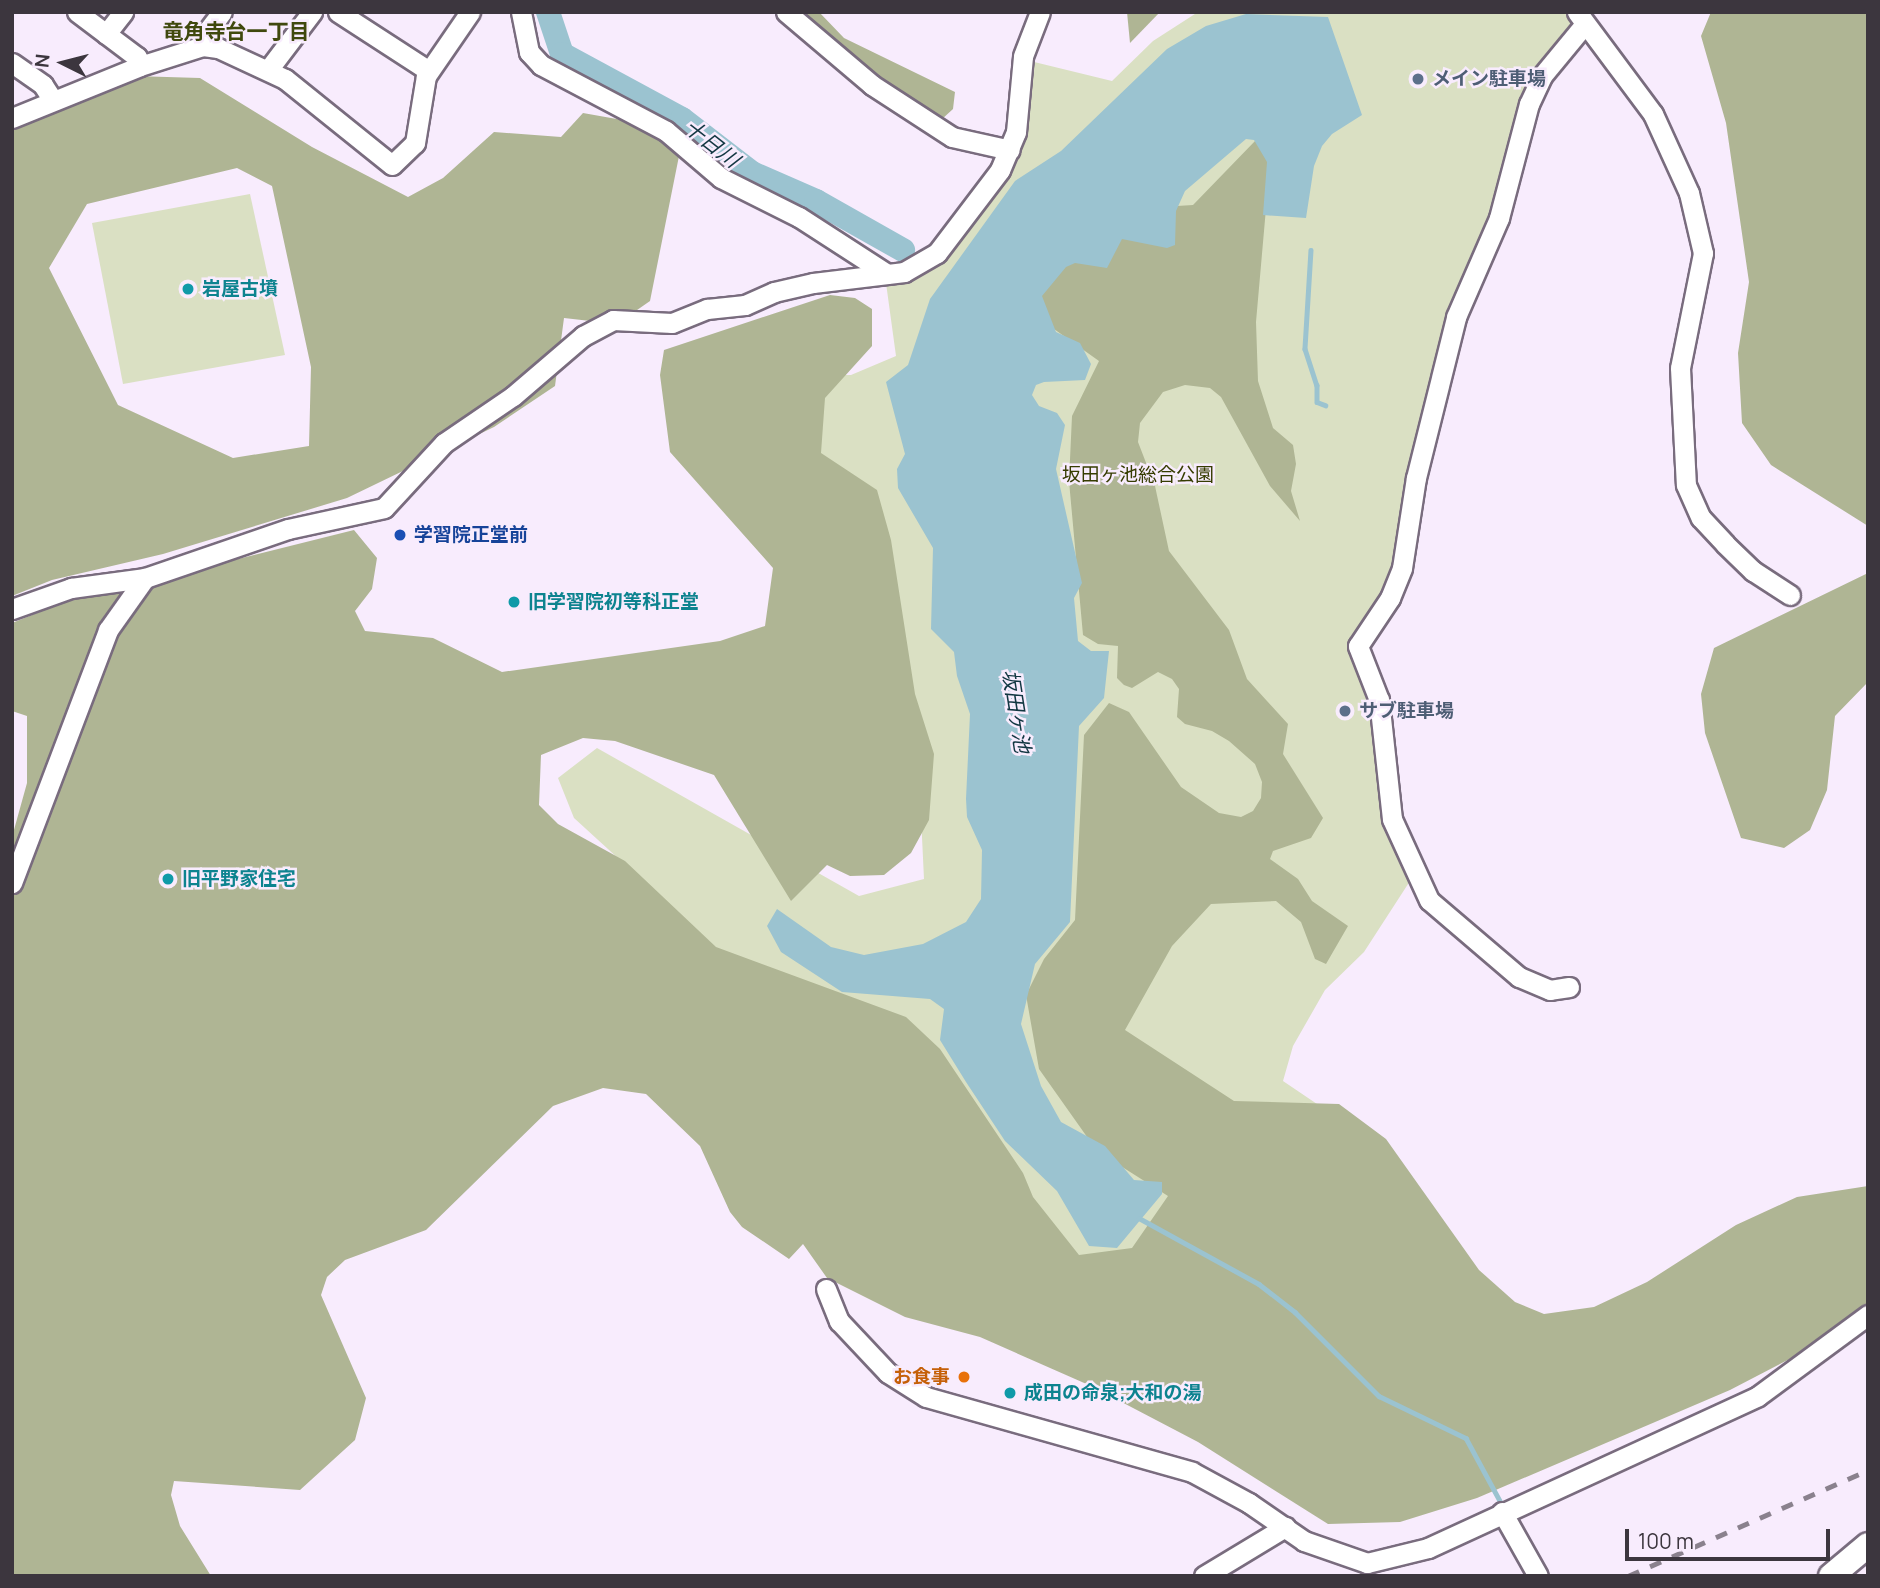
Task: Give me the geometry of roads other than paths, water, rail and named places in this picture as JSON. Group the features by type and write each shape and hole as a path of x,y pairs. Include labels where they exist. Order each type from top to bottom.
{"main road":[{"path":"1831,1576 1868,1545"}],"street":[{"path":"77,12 137,57 140,66"},
{"path":"106,34 123,12"},
{"path":"203,46 204,37 222,12"},
{"path":"268,70 312,12"},
{"path":"338,12 429,71"},
{"path":"12,118 52,99 203,46 218,48 268,70 341,120 393,164 415,143 429,71 470,12"},
{"path":"521,12 529,52 541,65 666,131 721,178 799,217 887,274"},
{"path":"786,12 872,85 952,137 1010,150"},
{"path":"12,609 71,588 145,578 251,539 384,508 444,443 513,396 583,336 613,320 672,323 707,309 745,305 774,292 813,283 904,272 936,253 980,199 1010,150 1016,132 1023,56 1040,12"},
{"path":"1569,987 1550,990 1519,977 1429,900 1392,818 1379,700 1358,646 1390,598 1402,569 1416,478 1456,317 1499,218 1529,104 1542,76 1580,18 1653,114 1689,193 1703,253 1680,368 1686,485 1702,519 1725,544 1753,571 1790,595"},
{"path":"12,63 43,85 52,99"},
{"path":"12,883 108,630 145,578"},
{"path":"827,1289 839,1321 888,1373 926,1397 1192,1472 1323,1550 1367,1563 1429,1548 1758,1396 1868,1315"},
{"path":"1502,1512 1538,1576"},
{"path":"1204,1576 1284,1527"}],"water":[{"name":"坂田ヶ池","path":"1246,14 1328,17 1362,115 1332,134 1322,146 1314,166 1306,218 1263,215 1267,162 1254,140 1246,139 1185,191 1176,211 1175,245 1167,248 1122,239 1107,268 1075,263 1066,267 1042,296 1056,332 1080,343 1091,364 1085,380 1044,382 1036,385 1032,395 1039,406 1057,413 1065,425 1056,469 1082,583 1074,598 1078,641 1091,651 1109,651 1104,698 1079,726 1070,922 1035,964 1021,1024 1041,1086 1061,1122 1105,1146 1134,1180 1162,1182 1162,1194 1117,1248 1089,1246 1057,1191 1005,1141 940,1040 944,1009 930,999 842,992 781,952 767,926 777,909 831,947 864,955 923,944 966,922 981,899 982,850 967,817 970,714 957,676 954,652 931,629 933,548 898,488 897,469 905,454 886,382 908,365 930,299 1015,181 1061,151 1167,49 1206,26"}],"waterway":[{"name":"十日川","path":"548,12 562,54 682,119 752,173 816,201 903,250"},
{"path":"1311,250 1305,349 1317,385 1317,402 1325,405"},
{"path":"1139,1218 1259,1284 1295,1312 1379,1396 1466,1438 1500,1501"}],"railway":[{"path":"1628,1576 1868,1470"}],"place":[{"name":"メイン駐車場","path":"1418,79"},
{"name":"岩屋古墳","path":"188,289"},
{"name":"学習院正堂前","path":"400,535"},
{"name":"旧学習院初等科正堂","path":"514,602"},
{"name":"サブ駐車場","path":"1345,711"},
{"name":"旧平野家住宅","path":"168,879"},
{"name":"お食事","path":"964,1377"},
{"name":"成田の命泉;大和の湯","path":"1010,1393"}],"district":[{"name":"竜角寺台一丁目","path":"236,31"}],"park label":[{"name":"坂田ヶ池総合公園","path":"1138,475"}]}
